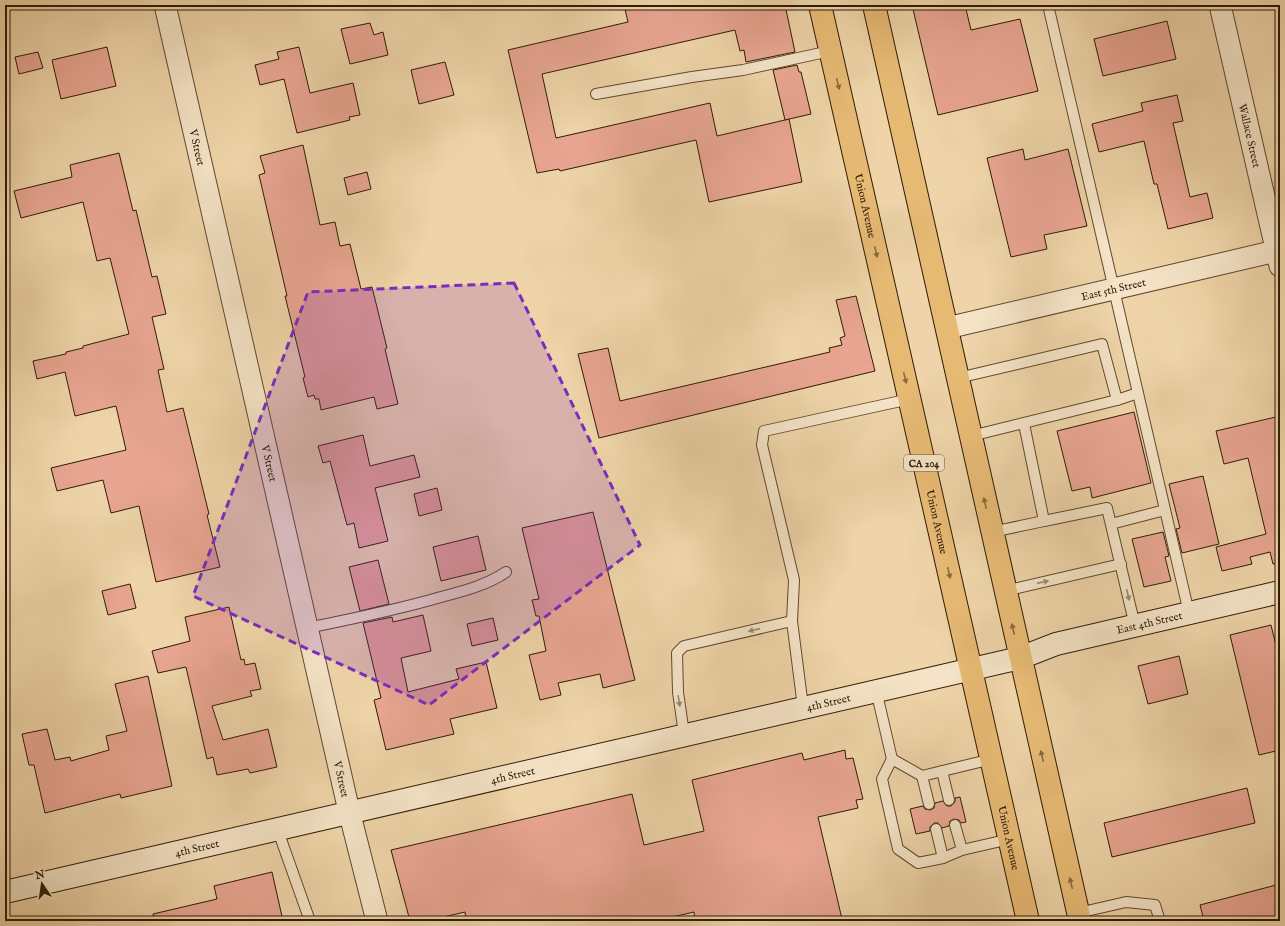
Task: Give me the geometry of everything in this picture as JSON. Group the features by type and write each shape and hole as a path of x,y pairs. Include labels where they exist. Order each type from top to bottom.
{"highway":[{"name":"Union Avenue","path":"820,5 1010,839 1024,920"},
{"path":"874,5 1079,917"}],"street":[{"name":"V Street","path":"165,5 350,811 377,921"},
{"name":"Wallace Street","path":"1220,5 1279,256"},
{"name":"East 5th Street","path":"947,328 1114,289 1279,256"},
{"name":"East 4th Street","path":"1020,658 1056,644 1280,592"},
{"name":"4th Street","path":"5,892 350,811 1020,658"}],"lane":[{"path":"1048,5 1189,613"},
{"path":"596,94 692,77 743,70 830,51"},
{"path":"958,378 1102,344 1117,400"},
{"path":"971,436 1024,424 1117,400 1138,393"},
{"path":"803,707 792,621 794,580 762,446 764,431 910,399"},
{"path":"1024,424 1044,521"},
{"path":"992,532 1107,508 1122,564 1135,626"},
{"path":"1111,524 1165,510"},
{"path":"1005,591 1122,564"},
{"path":"308,628 404,608 472,588 496,579 506,572"},
{"path":"684,734 678,692 677,653 684,646 792,621"},
{"path":"876,690 892,759 882,780 898,849 918,863 943,858 962,850 1010,839"},
{"path":"892,759 922,776 992,760"},
{"path":"942,771 949,800"},
{"path":"922,776 930,804"},
{"path":"955,825 962,850"},
{"path":"277,828 310,921"},
{"path":"936,829 943,858"},
{"path":"1079,917 1126,902 1134,902 1155,905 1160,921"}],"highlighted area":[{"path":"514,283 640,545 429,705 193,596 308,292"}],"building":[{"path":"624,5 785,5 795,52 746,62 744,50 740,51 735,30 542,74 556,138 710,103 717,136 789,119 802,182 709,202 696,140 560,171 559,169 537,173 508,50 628,22"},
{"path":"912,5 965,5 971,30 1020,19 1038,91 938,115"},
{"path":"1167,21 1176,59 1103,76 1094,39"},
{"path":"370,23 374,35 383,32 388,55 350,64 341,29"},
{"path":"107,47 116,86 61,99 52,60"},
{"path":"299,47 310,93 353,83 360,115 349,117 350,120 297,133 284,79 260,85 255,65 279,59 277,52"},
{"path":"38,52 43,68 19,74 15,57"},
{"path":"445,62 454,95 419,104 411,70"},
{"path":"797,65 799,72 801,72 811,114 785,120 773,70"},
{"path":"1177,95 1183,121 1173,123 1190,197 1207,193 1213,218 1168,229 1157,184 1154,184 1144,141 1099,152 1092,124 1143,111 1141,103"},
{"path":"303,145 320,225 335,222 340,246 350,244 361,289 372,287 387,348 385,349 398,404 377,409 374,397 321,410 319,399 315,399 314,395 308,397 303,378 305,377 285,296 287,296 259,175 265,173 260,156"},
{"path":"1023,149 1025,160 1068,149 1087,226 1044,235 1047,249 1011,257 987,158"},
{"path":"119,153 133,211 136,210 152,277 157,276 166,314 152,317 164,369 158,370 167,412 183,408 209,514 207,515 220,567 156,582 139,506 111,513 103,480 57,491 51,468 126,450 116,406 75,416 65,372 37,379 33,361 66,354 66,352 83,348 83,346 129,334 110,258 97,261 83,202 21,218 14,191 72,177 70,165"},
{"path":"367,172 371,189 348,195 344,178"},
{"path":"856,296 875,371 599,438 578,354 608,348 620,401 830,352 829,348 842,345 840,338 845,336 836,300"},
{"path":"1134,412 1151,483 1092,498 1090,487 1072,491 1057,431"},
{"path":"1280,416 1280,563 1273,564 1270,552 1250,557 1252,564 1222,571 1216,547 1266,534 1248,458 1224,464 1216,431"},
{"path":"363,435 370,466 414,455 420,477 375,488 388,541 359,548 354,523 347,525 330,461 323,463 318,446"},
{"path":"1203,476 1219,544 1182,553 1176,529 1180,528 1169,484"},
{"path":"437,488 442,510 419,516 414,494"},
{"path":"593,512 635,680 603,688 600,674 558,683 561,695 540,700 529,655 546,651 539,616 536,616 532,600 539,599 522,528"},
{"path":"1163,532 1169,556 1165,557 1171,581 1144,587 1132,539"},
{"path":"478,536 486,570 441,581 433,547"},
{"path":"378,560 389,604 360,611 349,567"},
{"path":"130,584 136,608 108,615 102,591"},
{"path":"229,607 241,660 244,659 245,665 255,663 261,689 250,691 252,696 212,706 223,740 268,729 277,767 250,773 248,769 217,775 213,757 207,759 186,667 158,673 152,651 190,641 185,617"},
{"path":"423,615 431,651 401,658 408,692 459,679 456,669 486,662 497,708 450,719 454,734 386,750 374,700 381,698 363,623 392,617 393,622"},
{"path":"493,618 498,640 472,646 467,624"},
{"path":"1271,625 1280,662 1280,750 1259,755 1230,635"},
{"path":"1179,656 1188,694 1148,704 1138,666"},
{"path":"148,676 172,786 121,798 120,794 45,813 34,765 29,765 22,734 47,729 55,760 70,757 71,761 109,750 106,736 127,731 115,684"},
{"path":"845,750 846,759 853,758 863,799 856,800 858,808 818,817 842,919 830,921 695,921 694,912 655,921 466,921 465,912 426,921 410,921 391,850 632,794 644,845 704,831 692,780 802,753 804,760"},
{"path":"1247,788 1255,823 1112,857 1104,823"},
{"path":"960,797 966,822 961,823 959,820 954,819 950,821 949,826 942,828 938,823 934,823 930,827 930,831 916,834 910,809 923,806 925,809 930,810 934,808 935,803 943,801 947,806 951,806 955,802 955,798"},
{"path":"272,872 283,921 154,921 153,914 217,899 214,886"},
{"path":"1280,884 1280,921 1204,921 1200,905"}]}
